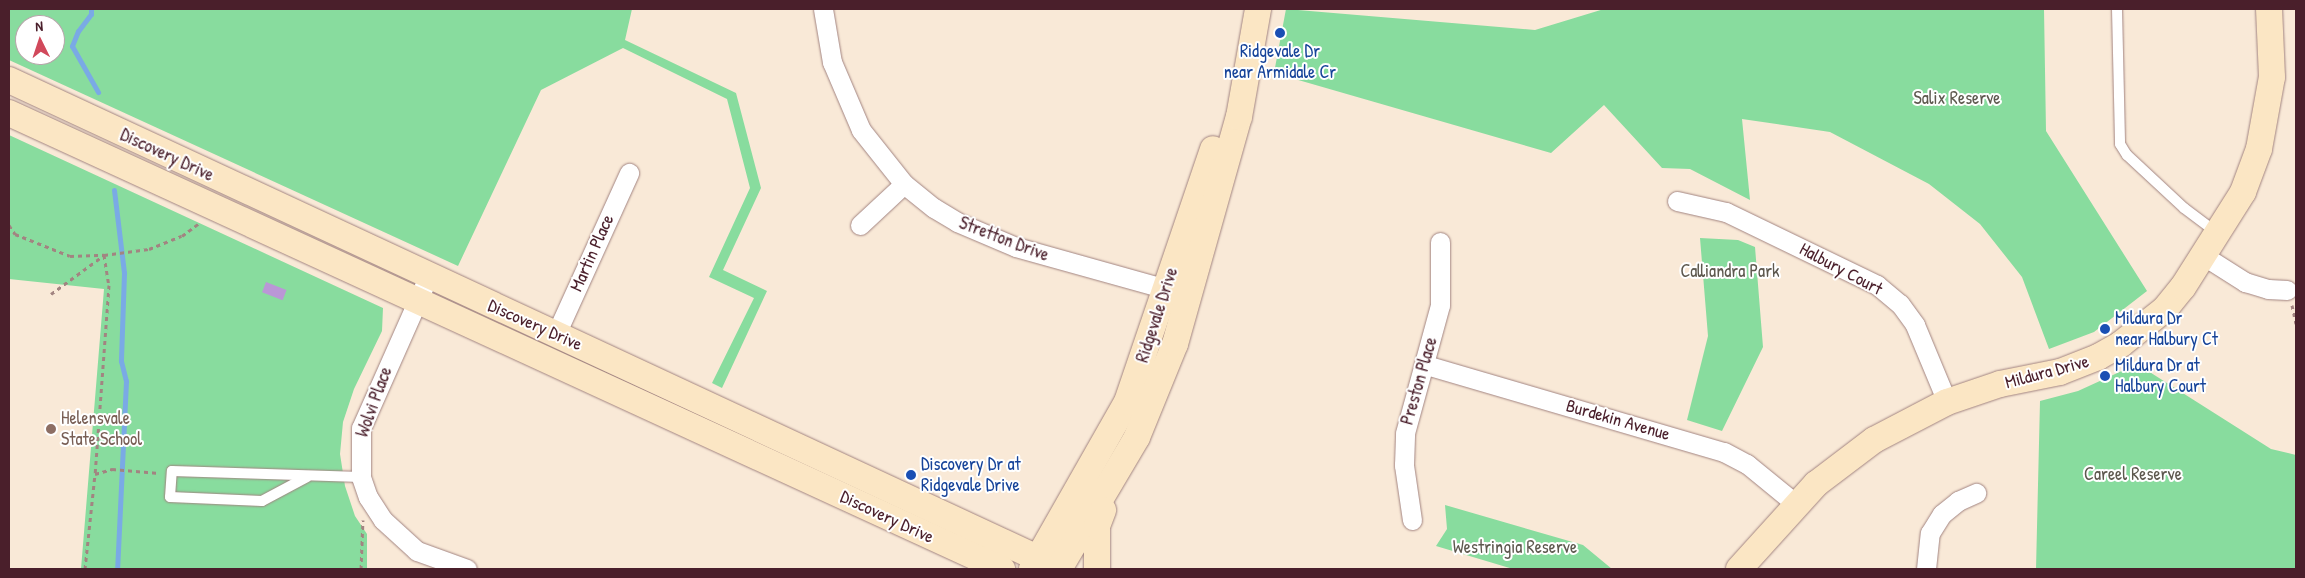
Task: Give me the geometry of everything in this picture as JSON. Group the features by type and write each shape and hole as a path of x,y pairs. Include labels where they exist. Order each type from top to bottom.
{"main road":[{"name":"Ridgevale Drive","path":"1050,567 1177,292 1239,117 1258,9"},
{"name":"Mildura Drive","path":"1739,569 1796,504 1838,466 1874,440 1947,402 2000,384 2060,372 2098,357 2141,330 2165,309 2204,256 2243,192 2259,149 2268,110 2272,43 2269,9"},
{"name":"Discovery Drive","path":"9,80 428,277 556,334 1050,567"},
{"name":"Discovery Drive","path":"9,113 1002,569"},
{"name":"Ridgevale Drive","path":"1050,567 1112,485 1137,438 1175,344 1177,292"},
{"path":"1097,569 1098,526 1112,485"}],"street":[{"name":"Stretton Drive","path":"823,9 832,62 846,101 861,130 904,184 934,208 986,236 1177,292"},
{"name":"Martin Place","path":"556,334 629,173"},
{"path":"860,226 904,184"},
{"name":"Halbury Court","path":"1678,201 1726,212 1877,285 1900,304 1915,325 1947,402"},
{"name":"Preston Place","path":"1412,520 1404,465 1405,433 1426,365 1440,305 1440,242"},
{"path":"2204,256 2245,282 2268,289 2287,290"},
{"name":"Wolvi Place","path":"428,277 361,428 361,477 368,497 383,520 417,551 467,569"},
{"name":"Burdekin Avenue","path":"1426,365 1724,452 1747,464 1796,504"},
{"path":"1926,569 1930,533 1942,514 1958,501 1976,493"}],"lane":[{"path":"2117,9 2120,144 2127,156 2177,202 2218,233"},
{"path":"303,477 272,497 245,501 170,497 172,471 303,477 361,477"}],"path":[{"path":"9,225 15,234 70,256 113,255 150,249 182,236 198,225 203,215"},
{"path":"51,294 104,255"},
{"path":"85,569 109,285 104,255"},
{"path":"94,474 112,469 163,474 172,471"},
{"path":"361,569 363,511 368,497"}],"green space":[{"path":"9,9 632,9 625,40 736,93 761,188 723,270 767,291 722,388 712,383 754,298 709,277 750,188 727,99 623,48 541,90 458,266 20,65 65,65 65,15 15,15 15,63 9,60"},
{"name":"Salix Reserve","path":"1286,9 1535,30 1604,9 2044,9 2046,131 2147,291 2094,332 2049,349 2022,277 1980,224 1929,184 1830,132 1742,119 1750,200 1690,169 1662,168 1604,105 1551,153 1274,73"},
{"path":"9,135 383,308 382,331 354,389 343,422 340,454 345,486 355,516 367,534 367,569 81,569 104,289 9,279"},
{"name":"Calliandra Park","path":"1700,238 1738,240 1755,247 1763,347 1722,431 1687,420 1708,336"},
{"name":"Careel Reserve","path":"2137,364 2271,449 2296,455 2296,569 2036,569 2040,401 2078,391"},
{"name":"Westringia Reserve","path":"1445,505 1583,545 1612,569 1513,569 1436,546 1447,529"}],"building":[{"path":"266,282 287,290 283,300 262,292"}],"waterway":[{"path":"91,9 91,14 78,31 72,46 98,92"},
{"path":"114,190 124,273 121,361 126,381 117,569"}],"place":[{"name":"Ridgevale Dr near Armidale Cr","path":"1280,33"},
{"name":"Mildura Dr near Halbury Ct","path":"2105,329"},
{"name":"Mildura Dr at Halbury Court","path":"2105,376"},
{"name":"Helensvale State School","path":"51,429"},
{"name":"Discovery Dr at Ridgevale Drive","path":"911,475"}]}
